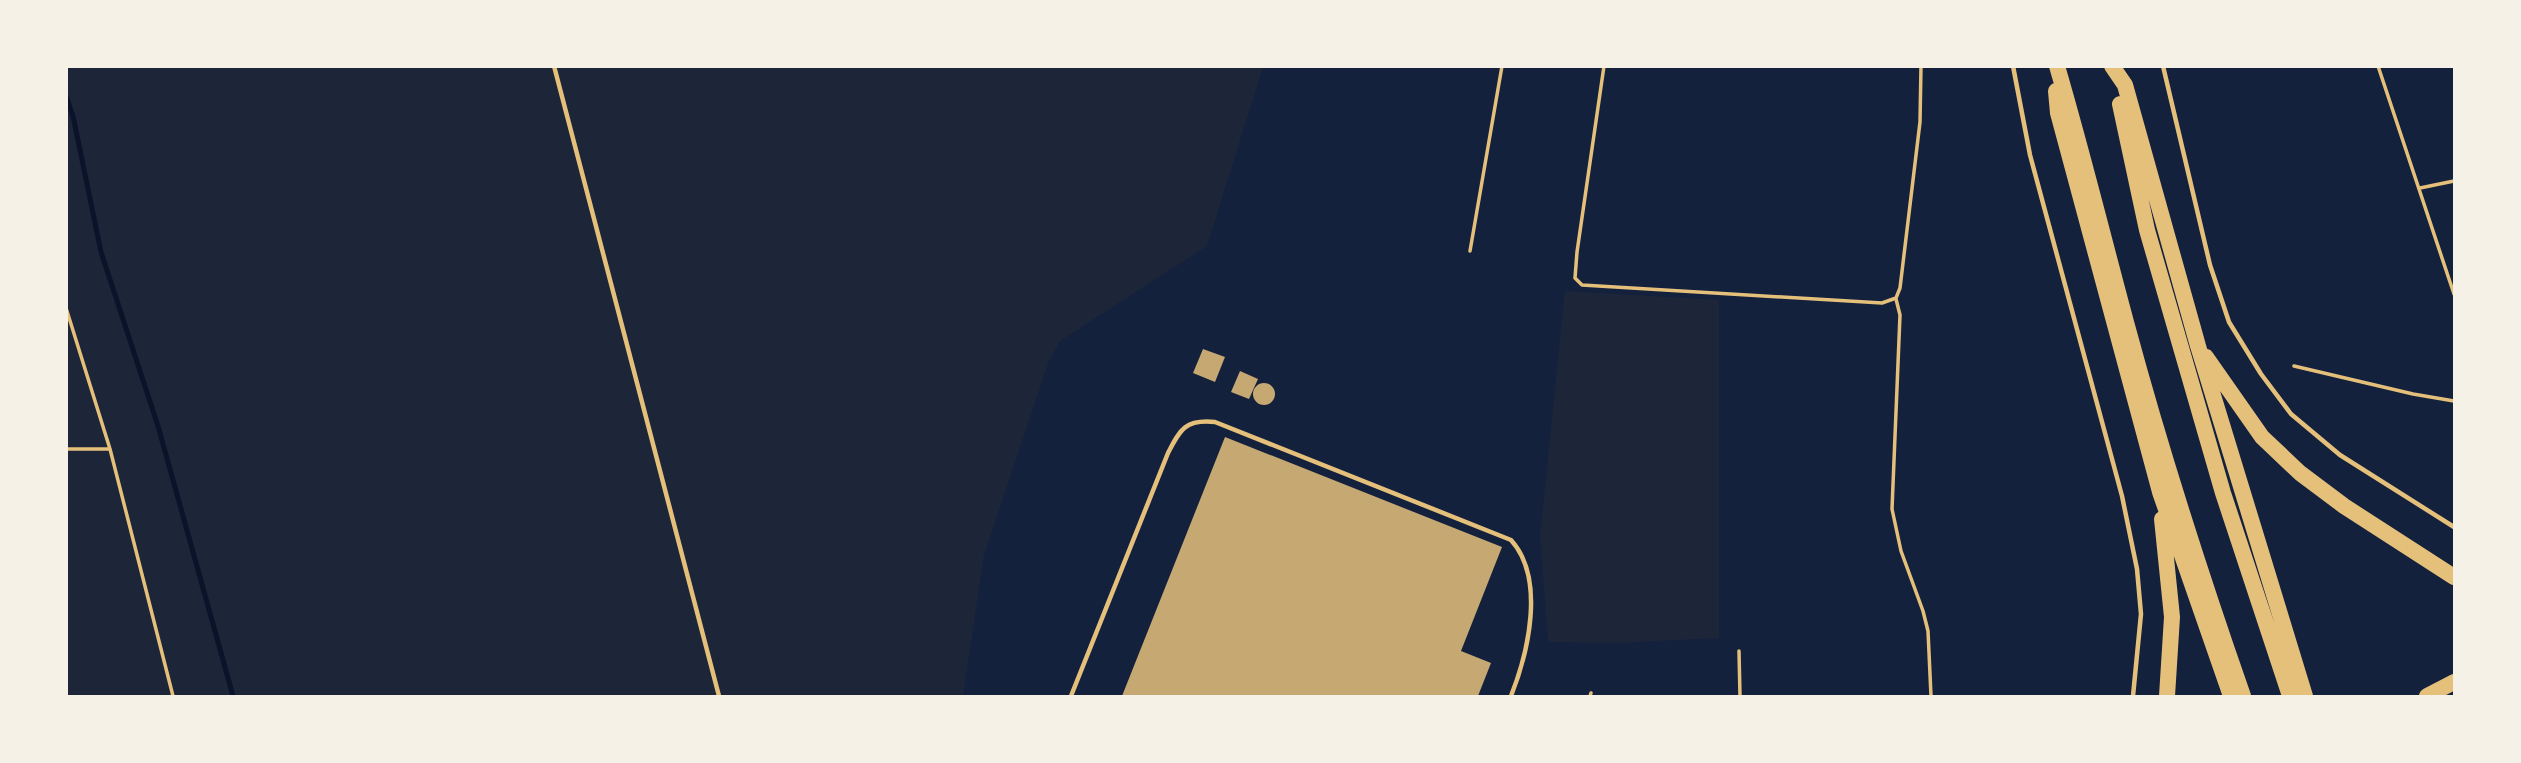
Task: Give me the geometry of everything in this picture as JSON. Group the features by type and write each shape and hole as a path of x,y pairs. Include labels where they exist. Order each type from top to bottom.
{"highway":[{"path":"2055,66 2058,114 2160,492 2231,696"},
{"path":"2055,66 2093,191 2127,324 2209,600 2243,696"},
{"path":"2112,66 2125,85 2198,345 2305,696"},
{"path":"2112,66 2151,243 2223,493 2290,696"},
{"path":"2198,345 2262,437 2300,473 2344,506 2455,578"},
{"path":"2160,492 2172,617 2167,696"},
{"path":"2427,696 2455,682"}],"lane":[{"path":"554,66 719,696"},
{"path":"2013,66 2030,155 2122,496 2137,569 2141,614 2133,696"},
{"path":"2163,66 2210,265 2229,322 2261,374 2291,414 2340,455 2455,527"},
{"path":"1071,696 1168,453 1184,428 1198,420 1215,422 1511,540 1526,564 1531,630 1525,658 1511,696"}],"path":[{"path":"1471,251 1502,66"},
{"path":"1604,66 1577,252 1575,278 1582,285 1882,303 1896,298"},
{"path":"1922,66 1920,122 1900,288 1896,298 1900,314 1892,509 1901,551 1928,631 1931,696"},
{"path":"2378,66 2455,294"},
{"path":"2420,188 2455,181"},
{"path":"66,308 110,449 173,696"},
{"path":"2294,366 2455,401"},
{"path":"66,449 110,449"},
{"path":"1739,651 1740,696"}],"shaded area":[{"path":"66,67 1263,67 1207,246 1060,341 1049,361 984,555 963,696 67,696"},
{"path":"1565,291 1719,300 1719,638 1616,643 1548,642 1540,535"}],"building":[{"path":"1203,349 1225,357 1215,382 1193,373"},
{"path":"1240,371 1258,379 1249,399 1231,392"},
{"path":"1260,383 1268,383 1275,390 1275,398 1268,405 1260,405 1253,398 1253,390"},
{"path":"1225,437 1502,547 1461,651 1491,663 1478,696 1122,696"}],"waterway":[{"path":"66,96 73,116 101,252 158,426 233,696"}]}
